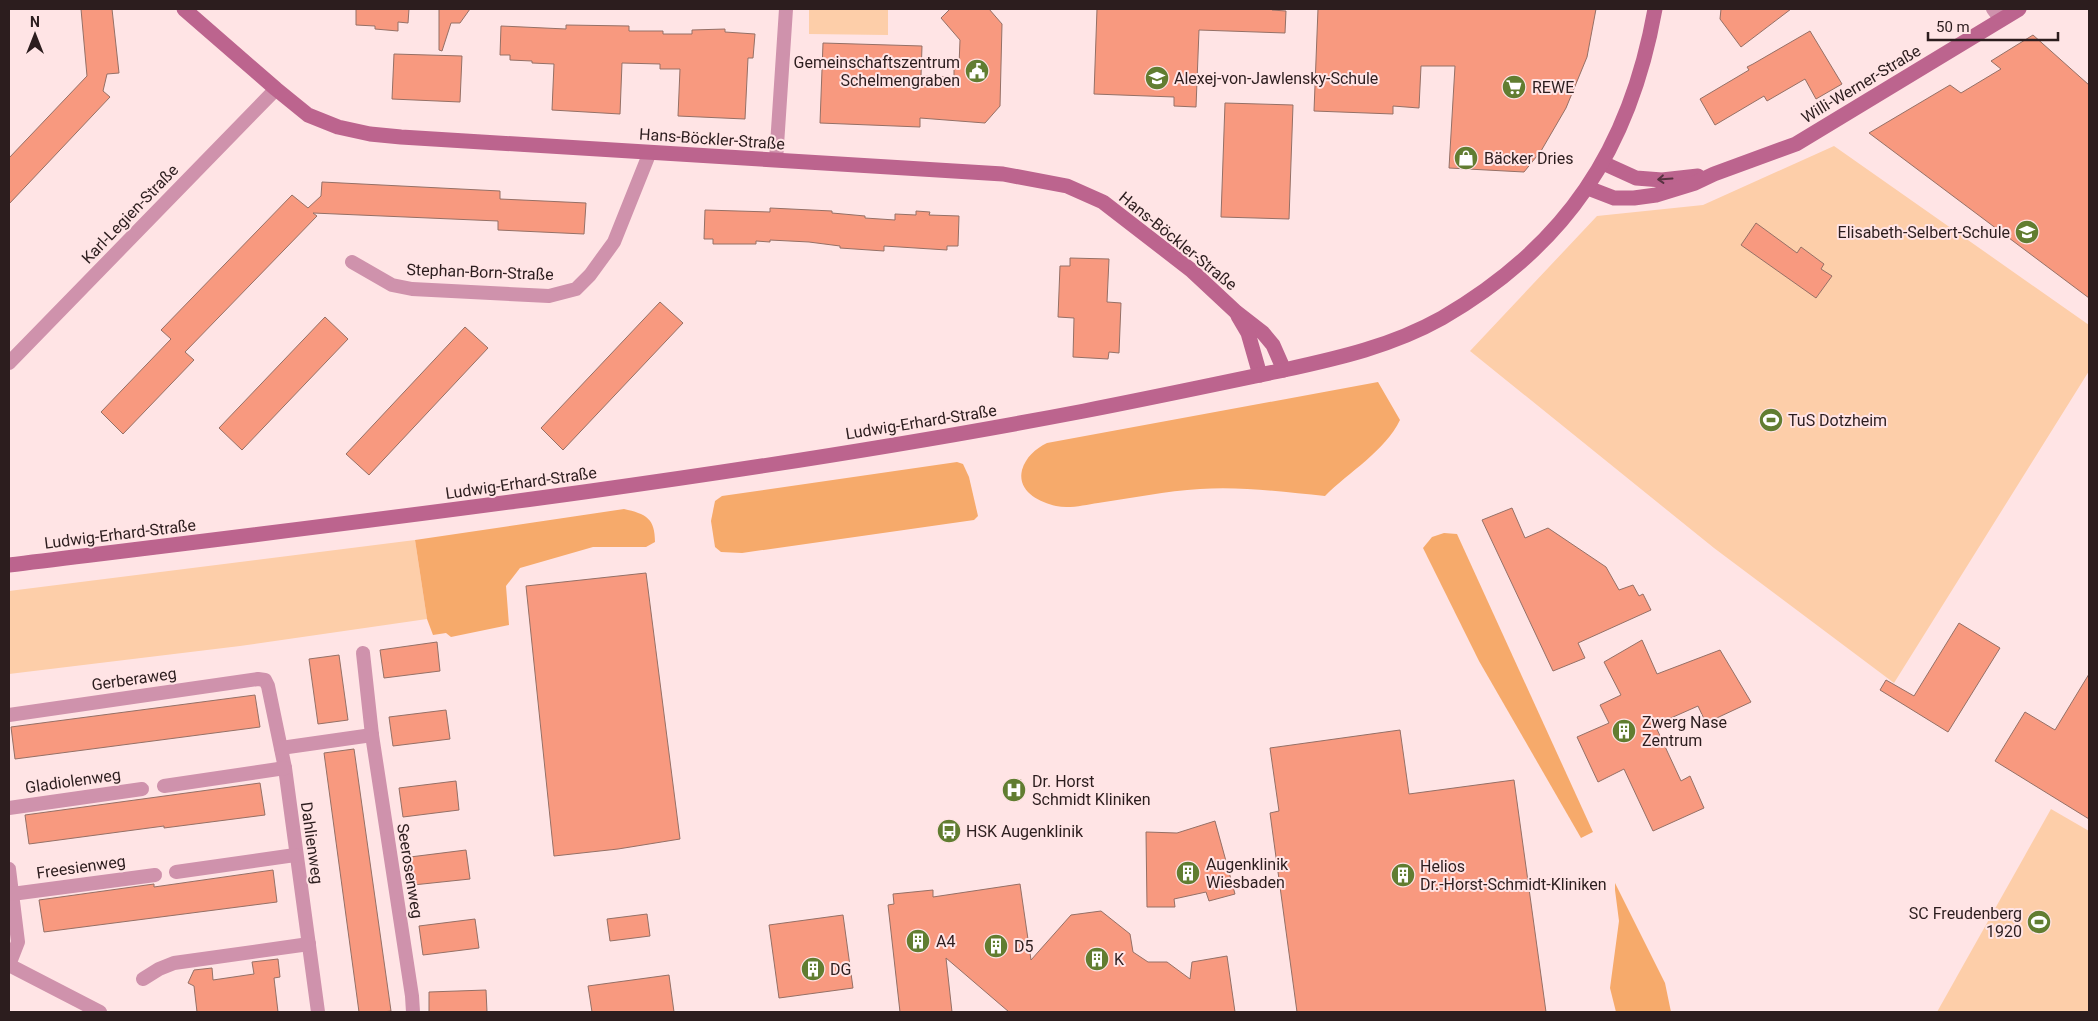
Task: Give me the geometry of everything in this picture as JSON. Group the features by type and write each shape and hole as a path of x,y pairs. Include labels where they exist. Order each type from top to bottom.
{"street":[{"name":"Hans-Böckler-Straße","path":"184,9 308,115 338,127 370,134 1004,174 1067,186 1104,202 1191,270 1269,340 1280,356 1284,370"},
{"path":"776,160 786,9"},
{"name":"Ludwig-Erhard-Straße","path":"9,565 544,498 942,438 1337,359 1380,346 1442,317 1499,281 1527,258 1552,232 1588,188 1617,134 1642,71 1655,9"},
{"name":"Willi-Werner-Straße","path":"1588,188 1614,198 1634,198 1676,190 1796,144 1997,14 2019,9"},
{"name":"Karl-Legien-Straße","path":"9,363 276,89"},
{"name":"Stephan-Born-Straße","path":"352,262 392,285 412,289 548,296 576,289 590,275 614,242 650,152"},
{"name":"Willi-Werner-Straße","path":"1603,163 1636,178 1662,180 1714,174"},
{"name":"Hans-Böckler-Straße","path":"1236,312 1248,333 1260,375"},
{"name":"Seerosenweg","path":"363,653 372,735 413,1012"},
{"name":"Gerberaweg","path":"9,715 258,679 265,680"},
{"name":"Dahlienweg","path":"265,680 282,748 295,856 318,1012"},
{"path":"282,748 372,735"},
{"path":"164,786 285,768"},
{"name":"Gladiolenweg","path":"9,808 142,789"},
{"path":"176,872 295,856"},
{"path":"9,869 18,942 9,965 100,1012"},
{"name":"Freesienweg","path":"12,894 155,875"},
{"path":"143,979 159,969 174,963 309,944"}],"shaded area":[{"path":"809,9 888,9 888,35 809,34"},
{"path":"1834,146 2089,325 2089,371 1894,683 1714,548 1470,351 1597,216 1703,205"},
{"path":"1378,382 1400,420 1385,442 1325,496 1215,488 1174,491 1066,507 1042,502 1030,494 1026,490 1021,477 1022,470 1029,457 1047,443"},
{"path":"957,462 963,464 969,477 978,516 974,520 742,553 721,552 715,547 711,521 715,501 722,496"},
{"path":"624,509 648,518 653,527 655,542 646,547 593,547 520,568 506,586 509,625 451,637 446,633 433,635 427,619 415,540"},
{"path":"1444,533 1457,534 1593,832 1581,838 1479,661 1423,548 1432,537"},
{"path":"415,540 427,619 240,646 9,674 9,591"},
{"name":"SC Freudenberg 1920","path":"2051,809 2089,831 2089,1012 1937,1012"},
{"path":"1615,883 1665,983 1671,1012 1616,1012 1610,988 1619,921"}],"building":[{"path":"81,9 112,9 119,73 107,74 103,91 110,97 9,204 9,158 87,76"},
{"path":"356,9 409,9 408,23 398,22 398,31 375,29 375,26 356,25"},
{"path":"439,9 470,9 460,23 451,23 442,51 439,50"},
{"path":"950,9 989,9 1002,24 1000,106 985,123 920,118 920,127 820,123 823,43 922,46 921,76 954,77 954,65 959,65 960,40 941,18"},
{"path":"1097,9 1272,9 1286,11 1285,33 1199,30 1196,107 1174,106 1174,97 1094,94"},
{"name":"REWE","path":"1318,9 1596,9 1587,57 1566,108 1541,151 1524,172 1449,168 1455,66 1421,66 1419,108 1393,106 1393,114 1314,111"},
{"path":"1721,9 1791,9 1741,47 1720,19"},
{"path":"566,25 629,26 629,31 663,31 663,34 692,34 692,30 725,29 725,32 755,34 753,58 748,58 745,119 678,116 680,69 660,69 660,64 622,63 620,114 552,110 554,64 510,60 510,55 500,55 501,26 566,29"},
{"path":"1810,31 1842,84 1816,99 1805,79 1767,101 1764,96 1715,125 1700,99 1749,70 1747,67"},
{"name":"Elisabeth-Selbert-Schule","path":"2033,35 2089,85 2089,298 1869,133 1950,85 1961,93 2001,69 1991,61"},
{"path":"394,54 462,56 460,102 392,99"},
{"path":"1225,103 1293,105 1289,219 1221,217"},
{"path":"322,182 500,191 500,199 586,203 584,234 498,230 498,221 313,213 317,216 185,352 194,360 123,434 101,412 171,339 161,330 292,195 308,208 321,196"},
{"path":"770,208 832,211 832,213 865,216 865,218 895,220 895,214 916,215 916,211 930,212 929,215 959,216 958,246 947,246 947,250 884,246 884,251 840,248 840,246 809,242 770,240 770,242 756,241 756,244 713,244 713,239 704,239 705,210 770,212"},
{"path":"1756,223 1797,253 1801,247 1824,264 1821,269 1832,276 1816,298 1741,245"},
{"path":"1070,258 1109,259 1107,302 1121,303 1119,353 1109,352 1108,359 1073,357 1074,318 1058,317 1060,266 1070,266"},
{"path":"660,302 683,323 563,450 541,428"},
{"path":"325,317 348,339 242,450 219,428"},
{"path":"465,327 488,348 369,475 346,454"},
{"path":"1512,508 1525,538 1548,528 1606,567 1619,590 1633,585 1639,596 1643,594 1651,610 1578,643 1585,658 1553,671 1482,520"},
{"path":"646,573 680,839 618,849 554,856 526,586"},
{"path":"1959,623 2000,648 1948,732 1880,690 1886,680 1914,696"},
{"name":"Zwerg Nase Zentrum","path":"1642,640 1657,674 1720,650 1751,702 1706,723 1698,706 1655,725 1681,781 1690,776 1704,808 1653,831 1624,769 1598,782 1577,737 1609,723 1600,705 1621,695 1604,662"},
{"path":"437,642 440,671 384,678 380,650"},
{"path":"339,655 348,720 318,724 309,659"},
{"path":"2089,674 2089,819 1995,761 2025,712 2055,730"},
{"path":"255,695 260,727 15,759 11,727"},
{"path":"446,710 450,739 393,746 389,717"},
{"name":"Helios Dr.-Horst-Schmidt-Kliniken","path":"1400,730 1409,794 1514,780 1546,1012 1297,1012 1270,813 1279,811 1270,748"},
{"path":"354,749 391,1011 359,1012 324,753"},
{"path":"456,781 459,810 403,817 399,788"},
{"path":"260,783 265,815 29,844 25,815"},
{"name":"Augenklinik Wiesbaden","path":"1215,821 1235,894 1209,901 1206,892 1174,899 1175,907 1147,907 1146,832 1177,833"},
{"path":"466,850 470,879 413,885 410,857"},
{"path":"273,870 277,902 44,932 39,900 154,884 154,887"},
{"path":"1020,884 1031,960 1071,915 1101,911 1130,934 1133,952 1148,962 1167,962 1190,979 1192,962 1227,956 1235,1012 1009,1012 946,958 952,1012 900,1012 888,905 894,904 893,894 933,890 933,897"},
{"path":"647,914 650,936 610,941 607,919"},
{"name":"DG","path":"843,915 853,988 779,998 769,925"},
{"path":"475,919 479,948 423,955 419,926"},
{"path":"278,959 280,977 274,978 278,1012 197,1012 194,986 188,983 194,970 212,968 213,980 254,974 252,962"},
{"path":"669,975 674,1012 592,1012 588,986"},
{"path":"486,990 487,1012 429,1012 429,992"}],"place":[{"name":"Gemeinschaftszentrum Schelmengraben","path":"977,71"},
{"name":"Alexej-von-Jawlensky-Schule","path":"1157,78"},
{"name":"REWE","path":"1514,87"},
{"name":"Bäcker Dries","path":"1466,158"},
{"name":"Elisabeth-Selbert-Schule","path":"2027,232"},
{"name":"TuS Dotzheim","path":"1771,420"},
{"name":"Zwerg Nase Zentrum","path":"1624,731"},
{"name":"Dr. Horst Schmidt Kliniken","path":"1014,790"},
{"name":"HSK Augenklinik","path":"949,831"},
{"name":"Augenklinik Wiesbaden","path":"1188,873"},
{"name":"Helios Dr.-Horst-Schmidt-Kliniken","path":"1403,875"},
{"name":"SC Freudenberg 1920","path":"2039,922"},
{"name":"A4","path":"918,941"},
{"name":"D5","path":"996,946"},
{"name":"K","path":"1097,959"},
{"name":"DG","path":"813,969"}]}
